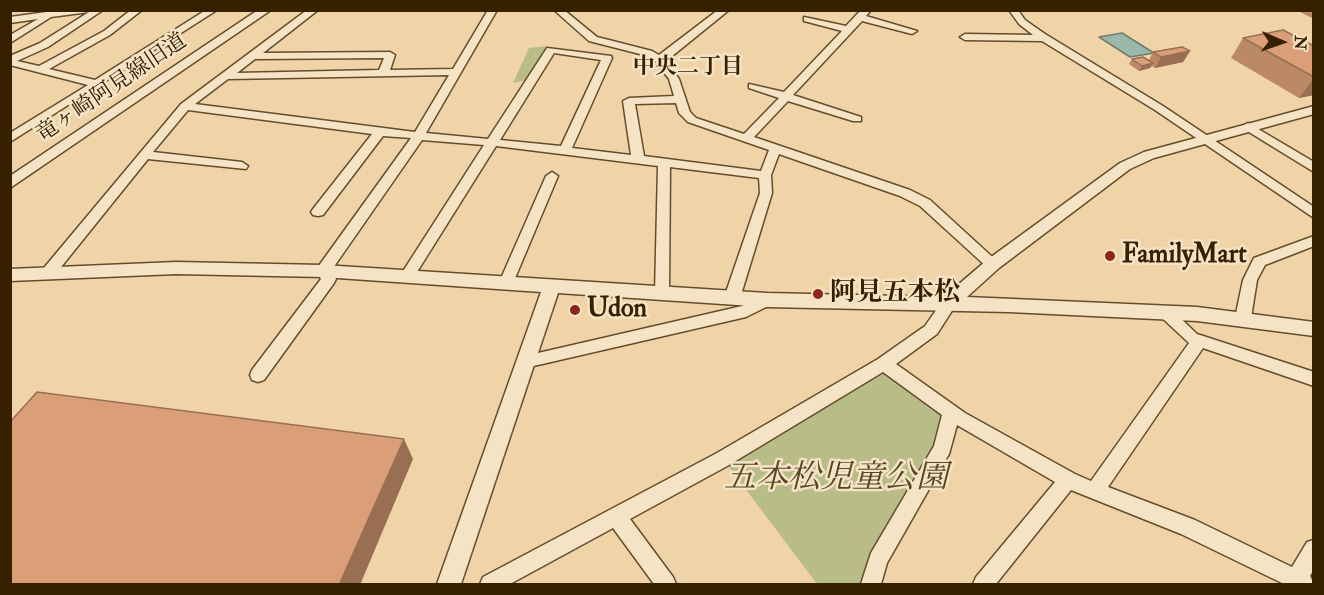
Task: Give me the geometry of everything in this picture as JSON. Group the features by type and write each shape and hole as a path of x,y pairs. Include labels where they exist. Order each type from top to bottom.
{"street":[{"path":"10,20 86,10"},
{"path":"10,61 44,45 99,10"},
{"path":"41,69 107,33 138,10"},
{"path":"10,139 213,10"},
{"name":"竜ヶ崎阿見線旧道","path":"10,183 266,10"},
{"path":"48,273 185,106 314,10"},
{"path":"323,271 418,136 493,10"},
{"path":"558,10 593,39 648,53 660,60 674,79 685,113 692,120 879,183 925,203 993,264"},
{"path":"660,60 725,10"},
{"path":"1013,10 1022,22 1045,38 1205,138 1314,214"},
{"path":"746,139 864,14 912,32"},
{"path":"10,40 52,15"},
{"path":"807,18 849,30"},
{"path":"965,36 1045,38"},
{"path":"407,276 552,50 607,58 565,150"},
{"path":"252,56 390,55 384,71"},
{"path":"10,61 97,84"},
{"path":"226,76 384,71 455,72"},
{"path":"753,86 857,119"},
{"path":"638,159 629,101 680,99"},
{"path":"185,106 380,132 565,150 765,175"},
{"path":"490,585 723,459 884,364 931,330 949,303 993,264 1125,166 1149,155 1205,138 1314,110"},
{"path":"1248,127 1314,168"},
{"path":"318,212 380,132"},
{"path":"732,298 766,193 765,175 776,150"},
{"path":"144,155 242,166"},
{"path":"662,293 664,163"},
{"path":"506,283 552,176"},
{"path":"1243,318 1250,280 1259,262 1314,241"},
{"path":"10,275 236,268 323,271 767,300 949,303 1165,312 1243,318 1314,329"},
{"path":"258,375 329,279 323,271"},
{"path":"449,585 552,285"},
{"path":"525,362 746,310 767,300"},
{"path":"1165,312 1191,338 1314,379"},
{"path":"1095,491 1199,341"},
{"path":"884,364 951,413 1068,480 1188,527 1301,582 1314,549"},
{"path":"871,585 878,560 943,448 951,413"},
{"path":"983,585 1068,480"},
{"path":"617,517 658,580"}],"green space":[{"path":"547,46 527,80 513,83 529,48"},
{"name":"五本松児童公園","path":"884,364 951,413 878,560 871,584 817,584 723,459"}],"shaded area":[{"path":"1122,33 1154,53 1130,57 1099,37"}],"building":[{"path":"1283,30 1314,46 1314,77 1243,38"},
{"path":"1182,47 1190,51 1161,57 1153,52"},
{"path":"1143,57 1153,63 1142,66 1132,59"},
{"path":"37,392 404,439 339,585 10,585 10,422"}],"place":[{"name":"FamilyMart","path":"1110,256"},
{"name":"阿見五本松","path":"818,294"},
{"name":"Udon","path":"575,310"}],"district":[{"name":"中央二丁目","path":"688,68"}]}
